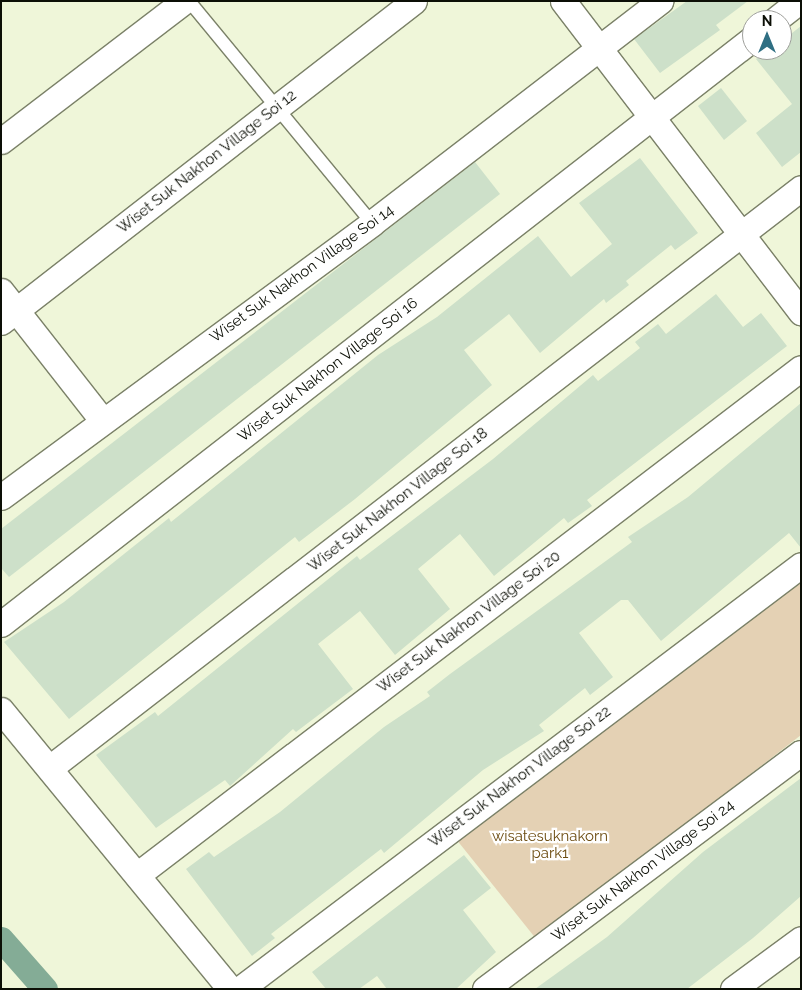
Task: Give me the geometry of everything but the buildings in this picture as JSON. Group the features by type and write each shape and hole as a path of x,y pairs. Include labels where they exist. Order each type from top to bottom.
{"street":[{"path":"1,141 184,1"},
{"name":"Wiset Suk Nakhon Village Soi 12","path":"9,317 414,1"},
{"path":"564,1 744,234 801,312"},
{"name":"Wiset Suk Nakhon Village Soi 14","path":"1,497 102,420 372,223 602,49 660,1"},
{"path":"788,10 799,1"},
{"name":"Wiset Suk Nakhon Village Soi 16","path":"1,624 742,47"},
{"name":"Wiset Suk Nakhon Village Soi 18","path":"51,767 744,234 801,188"},
{"path":"1,291 9,317 102,420"},
{"name":"Wiset Suk Nakhon Village Soi 20","path":"138,875 801,368"},
{"name":"Wiset Suk Nakhon Village Soi 22","path":"240,989 801,565"},
{"path":"1,710 51,767 230,989"},
{"name":"Wiset Suk Nakhon Village Soi 24","path":"485,989 801,753"},
{"path":"733,989 801,939"}],"lane":[{"path":"189,1 372,223"}],"green space":[{"name":"wisatesuknakorn park1","path":"801,566 801,735 537,940 452,834"}],"waterway":[{"path":"1,939 45,989"}]}
